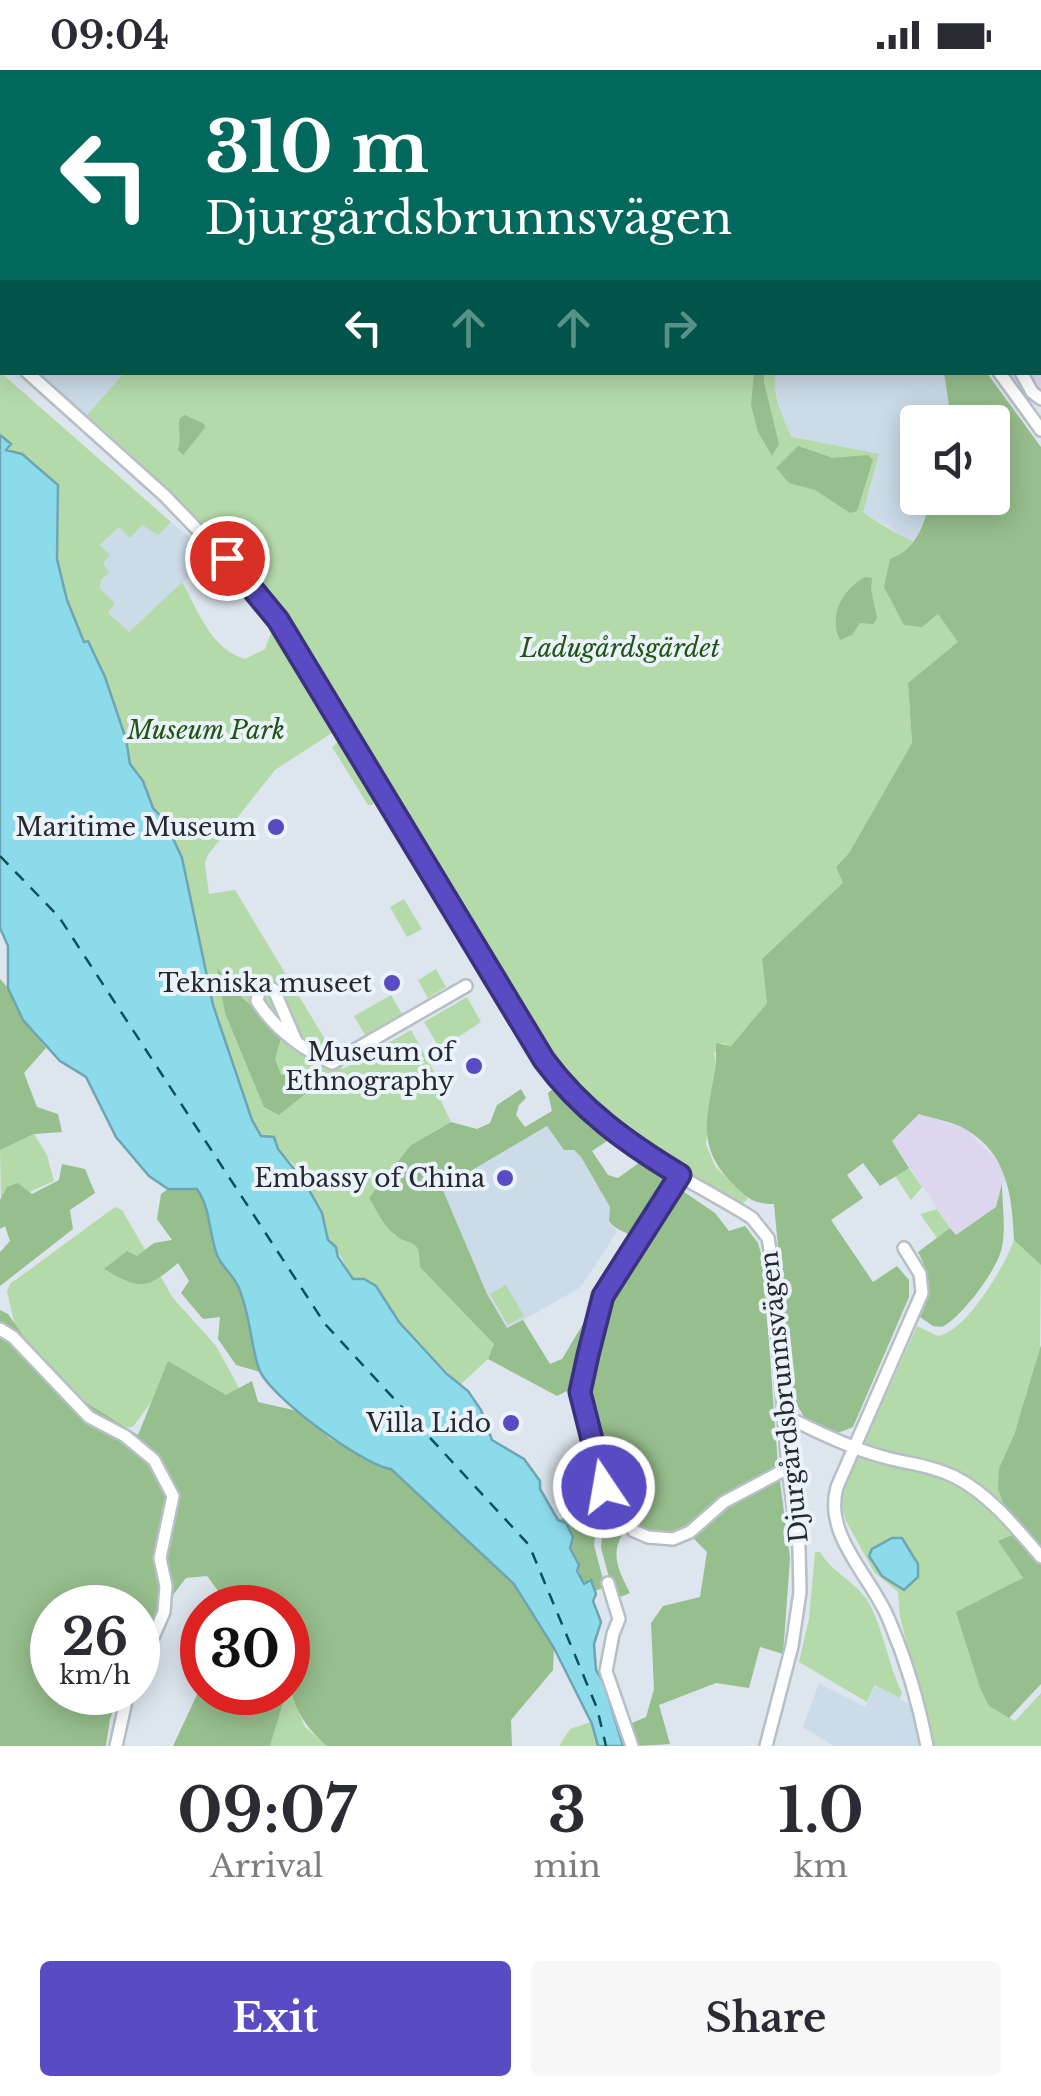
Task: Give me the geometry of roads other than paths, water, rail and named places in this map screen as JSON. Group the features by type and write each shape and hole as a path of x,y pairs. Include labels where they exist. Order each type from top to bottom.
{"street":[{"name":"Djurgårdsbrunnsvägen","path":"30,375 165,496 264,599 544,1060 590,1113 628,1143 752,1218 768,1238 800,1592 792,1646 766,1746"},
{"path":"1002,375 1041,430"},
{"path":"1023,375 1041,399"},
{"path":"296,1042 332,1063 466,986"},
{"path":"680,1175 603,1296 580,1385 605,1494 634,1530 648,1538 673,1539 690,1532 724,1502 788,1468"},
{"path":"904,1248 920,1274 922,1293 833,1502 836,1522 889,1618 928,1746"},
{"path":"0,1330 12,1337 89,1417 123,1435 158,1464 174,1500 160,1558 166,1586 160,1621"},
{"path":"785,1416 856,1448 931,1467 963,1482 1019,1531 1041,1557"},
{"path":"608,1583 620,1619 612,1634 606,1671 632,1746"},
{"path":"116,1746 123,1715"}],"water":[{"path":"0,435 11,444 6,450 22,454 58,485 57,559 67,600 84,642 88,641 105,677 126,739 130,764 143,781 153,808 165,821 182,858 213,1005 252,1120 261,1136 274,1137 278,1149 305,1183 322,1213 328,1240 353,1279 364,1279 376,1286 399,1322 468,1391 481,1410 492,1440 524,1459 540,1481 540,1489 558,1520 566,1523 573,1537 570,1548 579,1565 577,1571 584,1584 591,1580 596,1594 593,1601 601,1622 594,1644 596,1670 604,1683 623,1746 598,1746 592,1724 554,1648 514,1584 391,1469 339,1442 297,1411 266,1381 256,1359 242,1296 217,1255 205,1205 197,1189 168,1189 149,1176 116,1137 86,1077 60,1061 23,1020 8,988 8,946 0,928"},
{"path":"892,1538 902,1538 918,1564 918,1577 904,1590 882,1576 869,1556 872,1549"}],"place":[{"name":"Maritime Museum","path":"276,827"},
{"name":"Tekniska museet","path":"392,983"},
{"name":"Museum of Ethnography","path":"474,1066"},
{"name":"Embassy of China","path":"505,1178"},
{"name":"Villa Lido","path":"511,1423"}],"park label":[{"name":"Ladugårdsgärdet","path":"620,648"},
{"name":"Museum Park","path":"206,730"}]}
